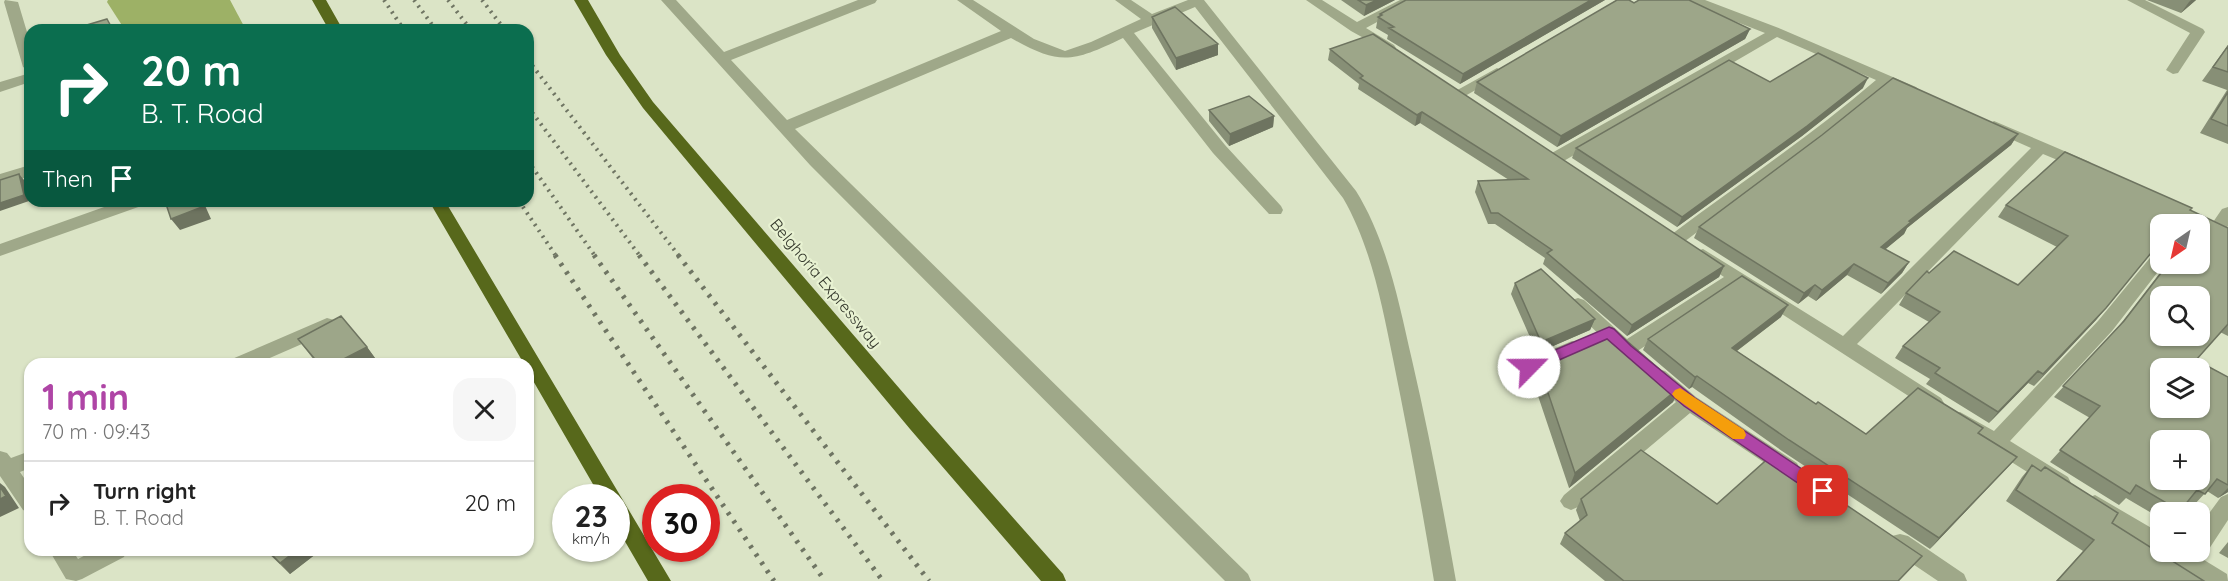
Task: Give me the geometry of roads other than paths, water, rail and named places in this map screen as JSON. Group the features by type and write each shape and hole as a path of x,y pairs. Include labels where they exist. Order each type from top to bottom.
{"highway":[{"path":"319,0 333,24"},
{"name":"Belghoria Expressway","path":"581,0 613,55 648,105 917,423 1055,581"},
{"path":"441,207 530,358"},
{"path":"534,366 604,484"},
{"path":"630,530 660,581"}],"street":[{"path":"668,0 841,186 1239,581"},
{"path":"723,58 870,0"},
{"path":"964,0 1012,32 1048,52 1063,55 1079,51 1125,32 1151,18 1198,0 1350,195 1365,221 1392,311 1424,459 1445,581"},
{"path":"1122,0 1151,18"},
{"path":"1313,0 1403,58"},
{"path":"1356,28 1411,0"},
{"path":"1693,0 1776,32 1927,97"},
{"path":"2133,0 2198,32 2173,70"},
{"path":"10,3 24,48"},
{"path":"785,127 1012,32"},
{"path":"1125,32 1219,148 1275,210"},
{"path":"1556,158 1776,32"},
{"path":"1479,106 1455,90 1510,64"},
{"path":"0,87 24,79"},
{"path":"1678,238 1799,147 1839,120 1886,79"},
{"path":"1979,120 2096,172"},
{"path":"1536,145 1575,170"},
{"path":"1844,346 2041,147"},
{"path":"0,180 24,172"},
{"path":"0,250 121,207"},
{"path":"1659,226 1996,443 2150,538"},
{"path":"1996,443 2105,326 2150,270"},
{"path":"1626,350 1736,277"},
{"path":"1566,294 1626,350 1689,402 1808,482"},
{"path":"253,358 336,321"},
{"path":"1529,367 1609,332"},
{"path":"1571,501 1689,402"},
{"path":"24,460 4,464 24,495"},
{"path":"2210,525 2228,503"},
{"path":"1888,534 1932,574 1956,581"},
{"path":"64,556 77,576 107,556"},
{"path":"2199,562 2219,581"}],"railway":[{"path":"384,0 400,24"},
{"path":"414,0 432,24"},
{"path":"448,0 466,24"},
{"path":"482,0 500,24"},
{"path":"534,68 679,256"},
{"path":"534,115 640,256"},
{"path":"534,170 595,256"},
{"path":"523,207 556,256"},
{"path":"555,255 774,581"},
{"path":"594,255 825,581"},
{"path":"639,255 883,581"},
{"path":"678,255 929,581"}]}
